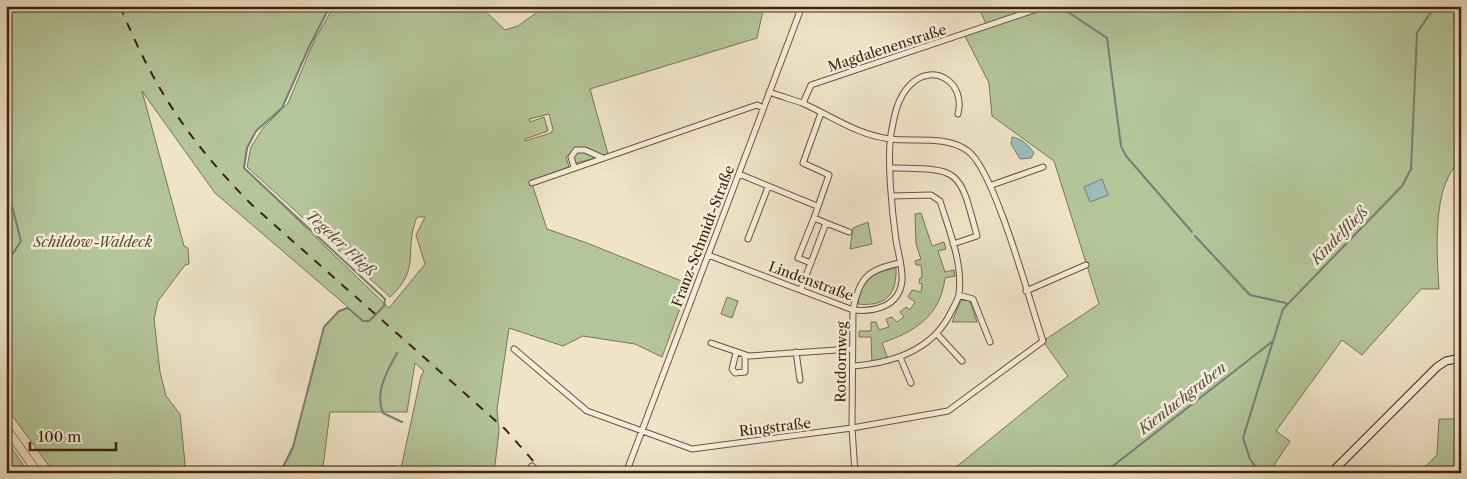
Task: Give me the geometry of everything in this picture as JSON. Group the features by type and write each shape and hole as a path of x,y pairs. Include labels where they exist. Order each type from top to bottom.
{"main road":[{"path":"6,428 38,473"}],"street":[{"name":"Franz-Schmidt-Straße","path":"626,473 802,6"},
{"name":"Magdalenenstraße","path":"802,104 811,85 1046,6"},
{"name":"Lindenstraße","path":"708,254 853,310 870,312 885,308 895,297 902,282 892,196 890,139 894,115 903,94 911,83 927,76 941,76 952,82 959,92 961,104 958,114"},
{"path":"769,92 802,104 863,133 890,139 951,143 968,151 992,185 1026,290 1086,265"},
{"path":"532,183 757,105 763,108"},
{"path":"811,263 798,258 829,175 803,163 821,113"},
{"path":"574,167 571,157 576,150 585,150 603,158"},
{"path":"992,185 1042,167"},
{"path":"891,168 937,168 957,179 963,187 977,236 953,244"},
{"path":"739,174 817,206"},
{"path":"748,239 768,187"},
{"path":"853,366 870,365 914,351 936,334 949,316 959,295 958,270 953,244 940,201 930,195 892,196"},
{"path":"814,218 850,232"},
{"path":"801,289 826,223"},
{"name":"Rotdornweg","path":"855,473 852,428 852,349 853,310 856,294 867,275 879,267 900,263"},
{"name":"Ringstraße","path":"514,350 587,412 692,449 852,428 948,411 1043,341 1026,290"},
{"path":"959,295 973,299 990,342"},
{"path":"936,334 962,361"},
{"path":"711,342 745,356 852,349"},
{"path":"796,352 800,380"},
{"path":"736,353 732,369 735,373 744,372 745,356"},
{"path":"900,357 911,383"},
{"path":"1331,473 1437,367 1446,360 1461,358"},
{"path":"532,466 538,473"}],"green space":[{"name":"Schildow-Waldeck","path":"6,6 330,6 282,108 256,131 247,148 244,168 389,308 425,264 416,235 425,217 417,217 413,229 409,268 406,277 400,287 390,297 247,167 251,147 263,128 288,103 315,39 334,6 480,6 505,30 518,26 546,6 764,6 757,38 590,89 608,154 597,154 584,148 573,151 566,157 569,167 531,181 547,229 689,284 662,357 635,344 583,336 563,346 509,328 497,409 499,431 494,473 400,473 421,376 424,371 415,363 407,412 330,412 323,467 396,466 394,473 280,473 293,447 324,327 339,311 348,307 215,193 142,91 184,246 188,248 189,264 185,265 158,301 154,319 160,372 166,396 180,414 186,473 54,473 6,407","holes":["549,114 553,129 551,133 525,141 525,139 548,131 544,117 530,122 529,119"]},
{"path":"978,6 1461,6 1461,161 1451,171 1440,202 1437,240 1439,289 1421,289 1362,355 1342,340 1276,431 1290,441 1269,473 943,473 951,471 1068,376 1043,341 1099,304 1054,161 992,116 989,83 964,34 987,26"},
{"path":"582,151 597,158 575,163 573,161 573,153"},
{"path":"921,213 932,246 944,242 946,249 938,251 945,272 954,270 955,276 945,278 938,303 924,320 916,327 882,343 888,359 872,364 871,337 859,337 859,331 871,331 871,322 876,322 879,330 889,327 886,319 892,317 897,322 904,317 900,312 906,307 910,310 915,302 908,297 912,290 921,292 922,284 919,283 922,277 921,265 916,265 915,261 921,259 916,244 915,214"},
{"path":"868,222 872,244 850,249 853,228"},
{"path":"896,268 894,285 888,297 875,303 858,304 862,289 870,279 881,272"},
{"path":"727,297 738,301 732,318 721,314"},
{"path":"961,300 970,301 977,322 952,322"},
{"path":"1439,419 1461,419 1461,473 1419,473 1437,455"},
{"path":"6,440 29,473 6,473"}],"water":[{"path":"1012,137 1022,141 1030,148 1034,153 1031,158 1020,159 1011,144"},
{"path":"1102,179 1108,195 1090,202 1084,187"}],"waterway":[{"name":"Tegeler Fließ","path":"280,473 293,447 324,327 339,311 348,308 363,321 369,321 384,306 385,299 244,168 247,148 256,131 282,108 330,6"},
{"path":"1059,6 1107,38 1121,146 1126,156 1192,232"},
{"name":"Kindelfließ","path":"1260,473 1250,459 1243,438 1283,309 1402,186 1411,169 1417,33 1435,6"},
{"path":"6,183 21,241 8,261"},
{"path":"1195,236 1250,295 1286,303"},
{"name":"Kienluchgraben","path":"1104,473 1273,341"},
{"path":"397,353 383,382 380,397 383,413 402,422"}],"railway":[{"path":"120,6 160,89 175,113 210,159 252,205 505,429 544,473"}]}
